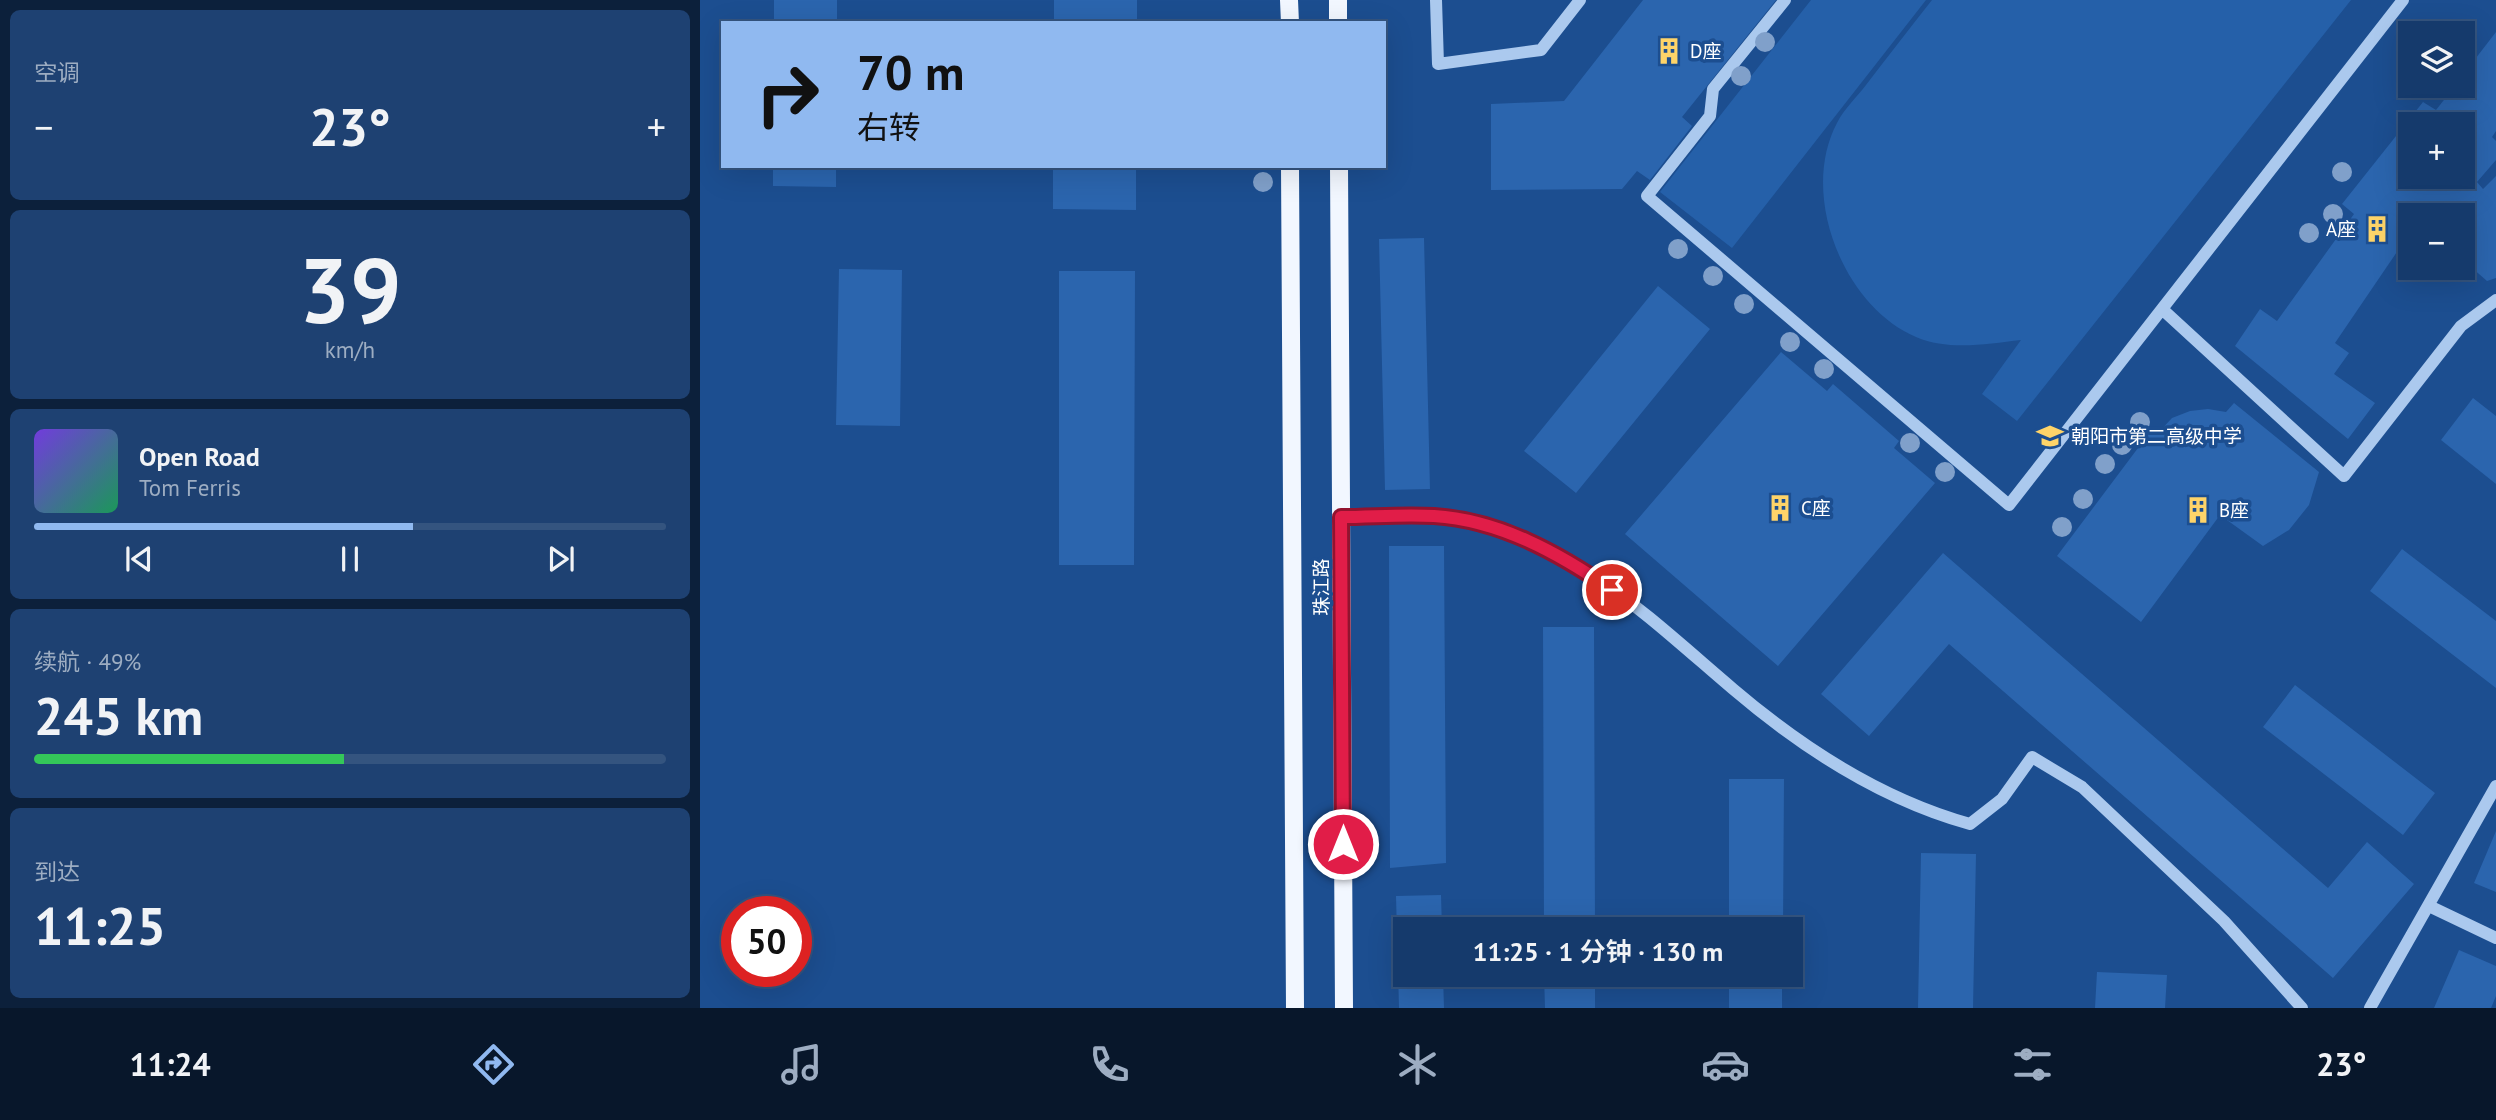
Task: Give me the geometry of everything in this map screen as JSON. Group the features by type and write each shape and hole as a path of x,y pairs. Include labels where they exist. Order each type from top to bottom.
{"main road":[{"path":"1289,0 1290,21"},
{"path":"1338,0 1338,21"},
{"name":"珠江路","path":"1290,168 1295,1008"},
{"name":"珠江路","path":"1339,168 1344,1008"}],"street":[{"path":"1436,0 1438,64 1541,50 1580,0"},
{"path":"1785,0 1713,89 1710,116 1647,195 2009,505 2403,0"},
{"path":"2162,309 2344,476 2461,326 2496,300"},
{"path":"1341,517 1433,516 1470,521 1517,536 1573,563 1650,616 1735,691 1810,748 1934,814 1970,824 2002,799 2032,757 2082,787 2224,921 2302,1008"},
{"path":"2370,1008 2496,786"},
{"path":"2429,906 2496,938"}],"shaded area":[{"path":"1811,0 1926,0 1732,248 1660,192"},
{"path":"1932,0 2351,0 2017,421 1982,394 2021,340 1968,345 1941,344 1916,337 1890,322 1868,300 1849,274 1835,245 1826,214 1823,182 1826,151 1837,123"}],"building":[{"path":"774,0 837,0 837,21 774,21"},
{"path":"1054,0 1137,0 1137,21 1054,21"},
{"name":"D座","path":"1643,0 1776,0 1682,117 1692,126 1650,180 1637,171 1622,189 1491,190 1491,104 1564,101"},
{"name":"A座","path":"2496,32 2496,131 2492,137 2496,141 2496,160 2477,182 2483,189 2496,176 2496,278 2487,281 2475,270 2475,203 2398,203 2398,250 2335,343 2349,353 2334,374 2375,403 2348,439 2235,346 2260,309 2277,321 2354,214 2342,204 2398,133 2398,189 2475,189 2475,112 2415,112 2423,102 2436,110 2446,98 2475,98 2475,59"},
{"path":"773,168 836,168 836,187 773,186"},
{"path":"1053,168 1136,168 1136,210 1053,209"},
{"path":"1424,238 1430,489 1385,490 1379,239"},
{"path":"839,269 902,270 900,426 836,425"},
{"path":"1059,271 1135,271 1134,565 1059,565"},
{"path":"1658,286 1710,329 1576,493 1524,451"},
{"name":"C座","path":"1781,352 1827,391 1833,384 1899,441 1894,448 1935,483 1778,666 1625,534"},
{"path":"2473,398 2496,416 2496,484 2441,440"},
{"name":"B座","path":"2234,403 2319,472 2309,505 2289,530 2263,546 2220,515 2141,622 2057,556 2153,428 2158,433 2172,418 2190,411 2208,409 2226,412"},
{"path":"1389,546 1444,546 1446,863 1390,868"},
{"path":"2402,549 2496,621 2496,688 2370,591"},
{"path":"1943,553 2328,888 2367,842 2414,884 2333,978 1949,644 1869,736 1821,694"},
{"path":"1543,627 1594,627 1595,917 1544,917"},
{"path":"2295,685 2435,793 2403,835 2263,727"},
{"path":"1729,779 1784,779 1783,917 1729,917"},
{"path":"2496,831 2496,892 2474,883"},
{"path":"1921,853 1976,854 1973,1008 1918,1008"},
{"path":"1441,895 1442,917 1397,917 1396,896"},
{"path":"2459,950 2496,966 2496,996 2491,1008 2434,1008"},
{"path":"2097,972 2167,975 2165,1008 2095,1008"},
{"path":"1398,987 1443,987 1444,1008 1399,1008"},
{"path":"1544,987 1595,987 1595,1008 1545,1008"},
{"path":"1729,987 1782,987 1782,1008 1729,1008"}],"place":[{"name":"D座","path":"1669,51"},
{"name":"A座","path":"2377,229"},
{"name":"朝阳市第二高级中学","path":"2050,436"},
{"name":"C座","path":"1780,508"},
{"name":"B座","path":"2198,510"}],"route":[{"path":"1343,844 1341,517 1433,516 1470,521 1517,536 1573,563 1612,590"}]}
